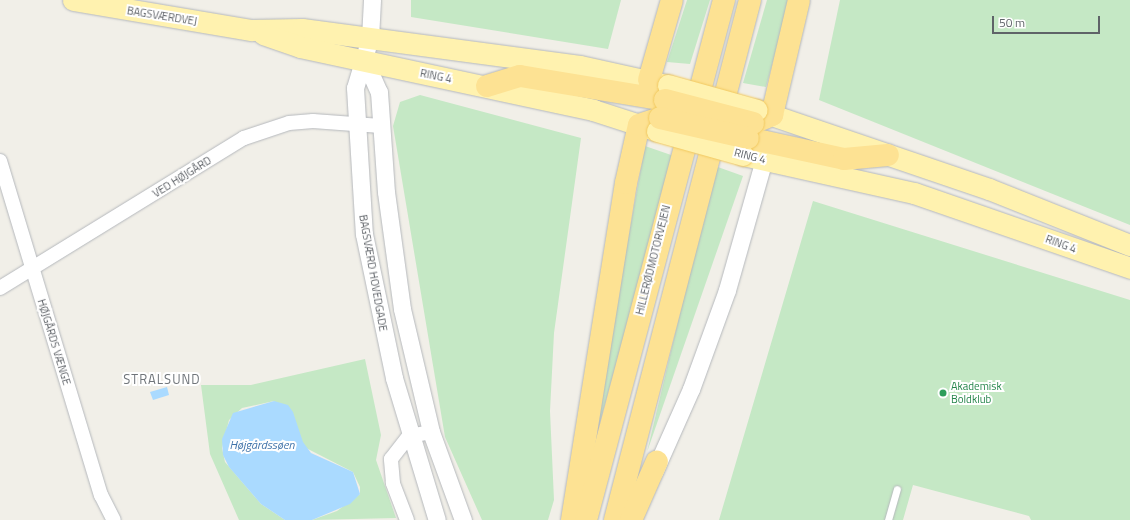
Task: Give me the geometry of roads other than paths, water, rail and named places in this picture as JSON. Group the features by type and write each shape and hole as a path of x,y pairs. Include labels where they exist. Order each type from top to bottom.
{"highway":[{"path":"572,520 612,256 655,105 672,0"},
{"name":"HILLERØDMOTORVEJEN","path":"586,520 724,0"},
{"path":"615,520 750,0"},
{"path":"758,134 799,0"},
{"path":"487,86 520,76 655,105 844,159 888,155"},
{"path":"631,520 657,461"}],"main road":[{"name":"BAGSVÆRDVEJ","path":"73,0 251,30 300,47 365,61"},
{"name":"BAGSVÆRDVEJ","path":"251,30 302,29 370,38"},
{"name":"RING 4","path":"370,38 585,67 655,105 758,134 914,193 1130,268"},
{"name":"RING 4","path":"365,61 593,110 655,105"},
{"path":"888,155 1130,245"}],"street":[{"name":"BAGSVÆRD HOVEDGADE","path":"372,0 370,38 365,61 354,88 354,123 364,234 409,436 437,520"},
{"name":"BAGSVÆRD HOVEDGADE","path":"365,61 379,92 381,126 402,309 431,432 463,520"},
{"name":"VED HØJGÅRD","path":"0,288 244,138 289,123 354,123 381,126"},
{"path":"639,520 657,461 691,389 727,290 758,134"},
{"name":"HØJGÅRDS VÆNGE","path":"0,161 101,495 114,520"},
{"path":"407,520 389,470 394,452 409,436 431,432"}],"lane":[{"path":"888,520 898,489"}],"water":[{"path":"167,387 169,395 153,400 150,392"},
{"name":"Højgårdssøen","path":"274,401 288,405 293,412 303,442 311,453 353,472 360,494 350,504 312,520 285,520 261,504 229,467 223,455 222,439 233,413"}],"place":[{"name":"Akademisk Boldklub","path":"943,393"}],"district":[{"name":"STRALSUND","path":"162,379"}]}
